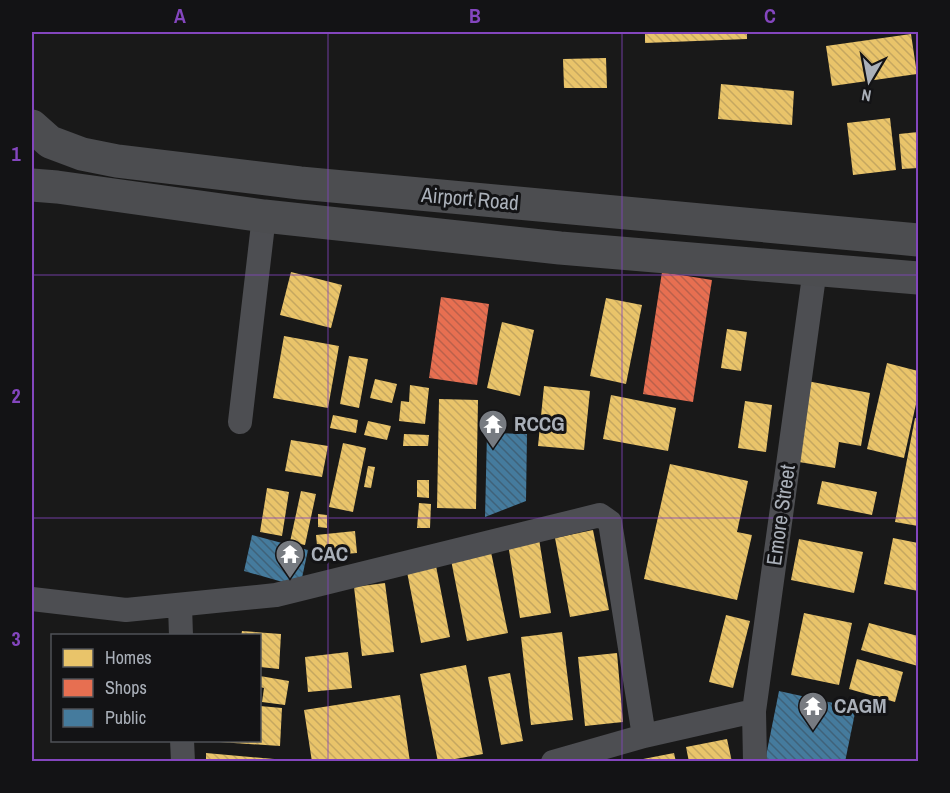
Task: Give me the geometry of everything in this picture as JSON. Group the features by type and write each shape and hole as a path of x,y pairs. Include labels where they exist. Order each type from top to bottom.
{"main road":[{"name":"Airport Road","path":"32,126 50,142 82,154 117,161 409,194 918,240"},
{"name":"Airport Road","path":"32,185 264,216 560,248 918,278"},
{"path":"404,231 409,194"}],"street":[{"path":"240,422 264,216"},
{"name":"Emore Street","path":"755,762 754,711 815,269"},
{"path":"32,599 126,610 276,595 600,515 610,522 644,736"},
{"path":"180,605 181,634"},
{"path":"553,762 644,736 754,711"},
{"path":"182,742 183,762"}],"building: Homes":[{"path":"645,32 747,32 747,39 645,43"},
{"path":"911,34 917,74 832,86 826,46"},
{"path":"606,58 607,88 564,88 563,59"},
{"path":"721,84 794,91 792,125 718,119"},
{"path":"890,118 896,170 853,175 847,123"},
{"path":"918,132 918,168 902,169 899,134"},
{"path":"291,272 342,285 331,328 280,315"},
{"path":"606,298 642,305 626,384 590,376"},
{"path":"502,322 534,330 520,396 487,388"},
{"path":"727,329 747,332 741,371 721,368"},
{"path":"284,336 339,346 328,408 273,398"},
{"path":"349,356 368,359 359,408 340,404"},
{"path":"887,363 918,371 918,395 904,458 867,449"},
{"path":"375,379 397,384 392,403 370,398"},
{"path":"807,381 870,393 861,446 839,442 835,468 793,461"},
{"path":"410,385 429,388 425,424 399,421 401,401 409,402"},
{"path":"544,386 590,391 584,450 538,446"},
{"path":"611,395 676,408 668,451 603,439"},
{"path":"439,399 478,400 476,509 437,508"},
{"path":"745,401 772,405 766,452 738,448"},
{"path":"333,415 358,420 356,433 330,428"},
{"path":"915,418 918,419 918,526 895,522"},
{"path":"368,421 391,426 387,440 364,435"},
{"path":"404,434 429,435 428,446 403,446"},
{"path":"291,440 328,446 322,477 285,471"},
{"path":"343,443 366,448 353,512 329,507"},
{"path":"670,464 748,481 737,532 752,535 737,600 644,579"},
{"path":"368,466 375,467 371,488 364,487"},
{"path":"417,480 429,480 429,498 417,497"},
{"path":"822,481 877,492 872,515 817,504"},
{"path":"267,488 289,492 282,536 260,532"},
{"path":"301,491 316,494 305,545 290,542"},
{"path":"419,503 431,504 430,528 417,528"},
{"path":"318,514 327,515 327,528 318,527"},
{"path":"593,530 609,610 570,617 555,538"},
{"path":"355,531 357,553 318,556 316,535"},
{"path":"893,538 918,543 918,591 884,584"},
{"path":"539,539 551,613 520,618 508,544"},
{"path":"799,539 863,552 854,593 791,580"},
{"path":"491,552 508,633 467,641 451,560"},
{"path":"436,566 450,637 421,643 407,572"},
{"path":"385,583 394,652 362,656 354,587"},
{"path":"804,613 852,623 839,685 791,675"},
{"path":"726,615 750,621 733,688 709,682"},
{"path":"869,623 918,636 918,666 861,650"},
{"path":"242,631 281,634 279,669 261,667 261,634 241,634"},
{"path":"562,632 573,720 531,725 521,637"},
{"path":"348,652 352,688 308,692 305,657"},
{"path":"617,653 623,722 585,726 578,657"},
{"path":"857,659 903,672 895,702 849,689"},
{"path":"466,665 483,754 438,762 420,674"},
{"path":"510,673 523,741 501,745 488,677"},
{"path":"261,676 289,681 285,705 262,702 264,688 261,687"},
{"path":"400,695 410,762 312,762 304,710"},
{"path":"261,706 282,708 280,746 219,742 261,742"},
{"path":"727,739 732,762 689,762 686,747"},
{"path":"206,753 286,760 286,762 206,762"},
{"path":"674,753 676,762 638,762 638,760"}],"building: Shops":[{"path":"662,272 712,280 693,402 643,394"},
{"path":"441,297 489,304 477,385 429,378"}],"building: Public":[{"path":"487,433 527,434 526,501 485,517"},
{"path":"252,535 308,550 300,587 244,571"},
{"path":"779,691 856,708 845,762 765,761"}],"place":[{"name":"RCCG","path":"493,450"},
{"name":"CAC","path":"290,580"},
{"name":"CAGM","path":"813,732"}]}
